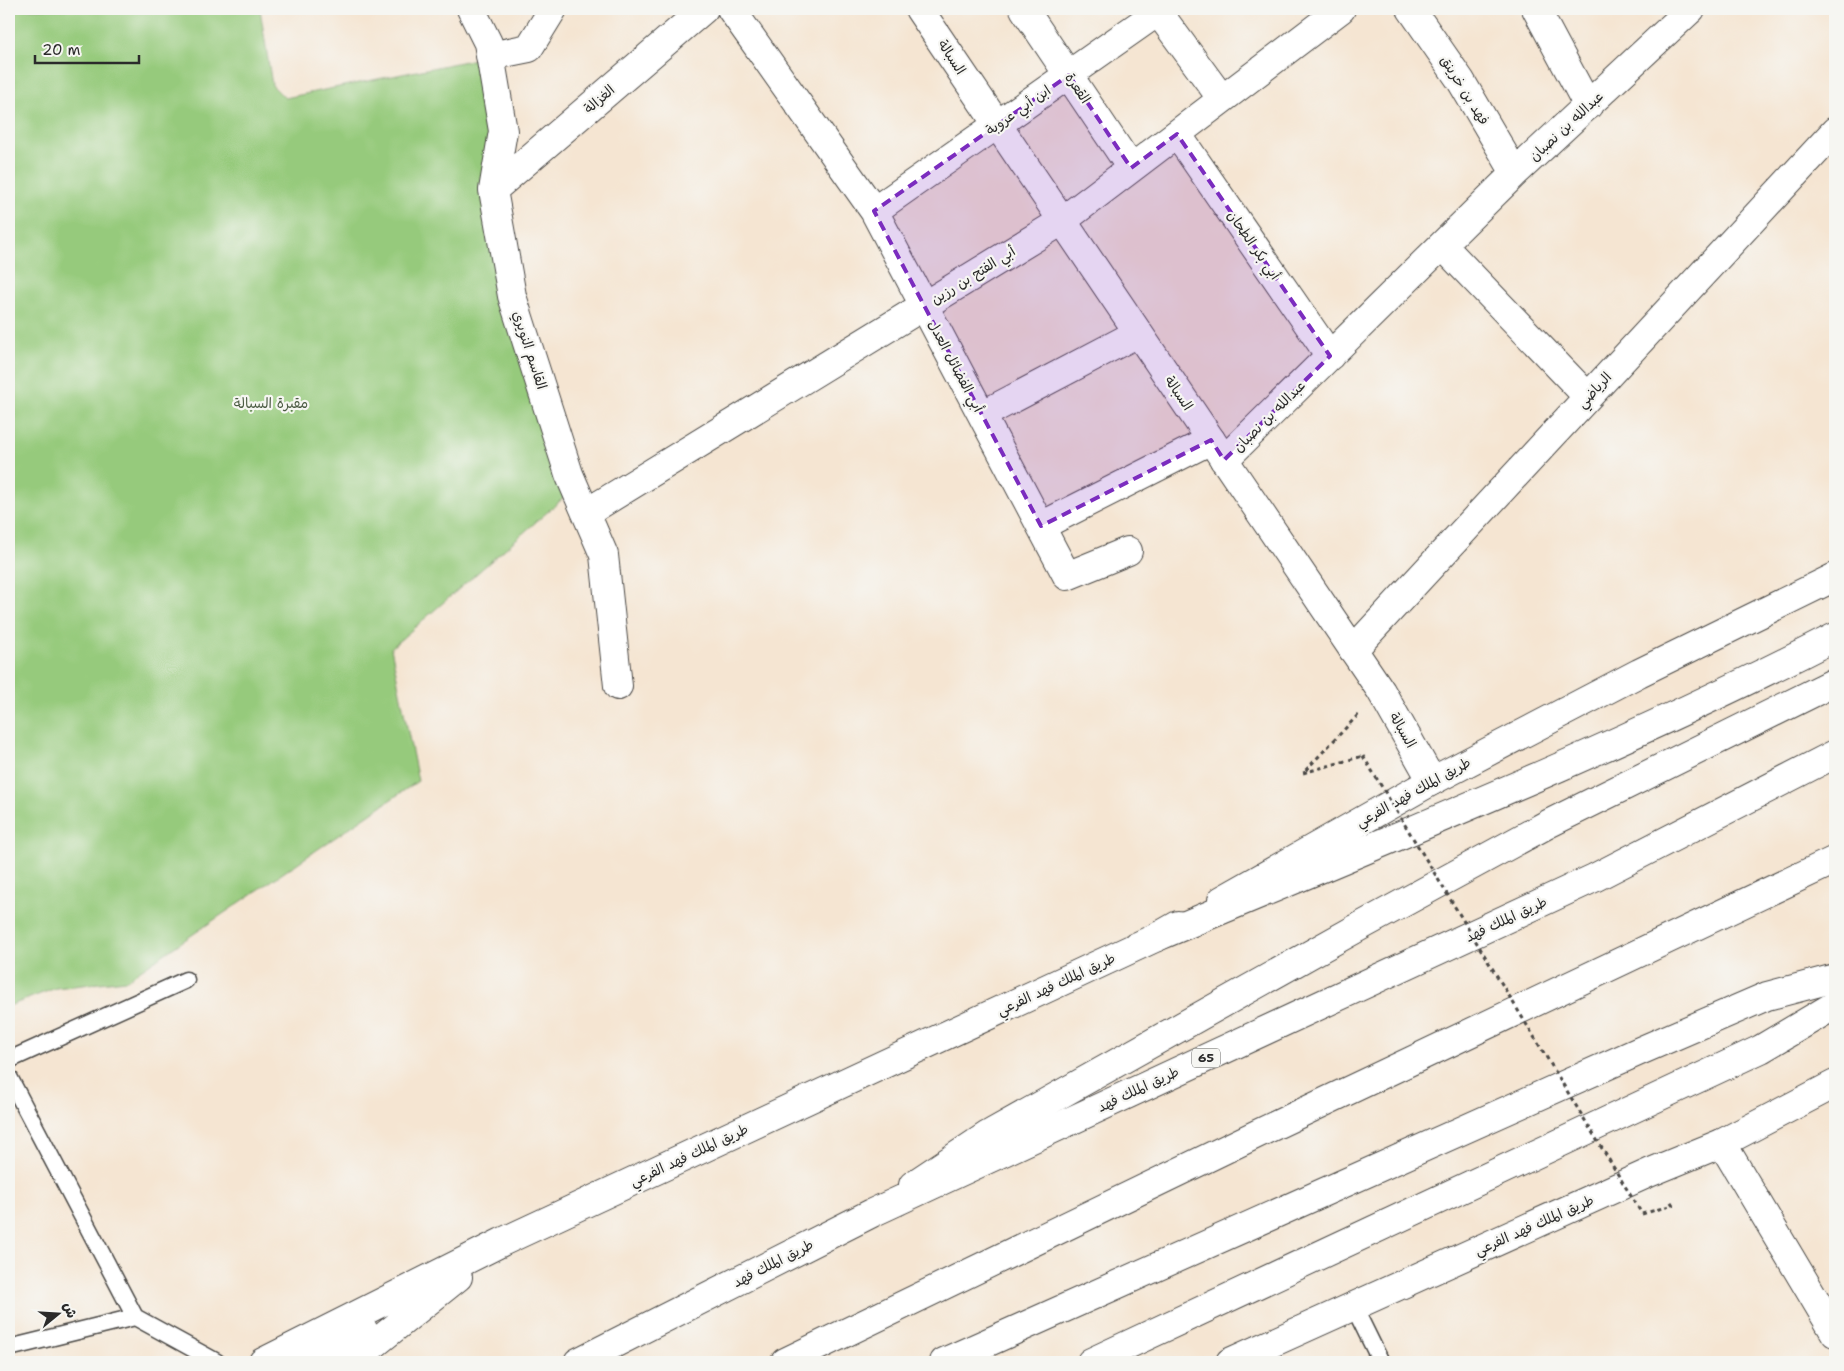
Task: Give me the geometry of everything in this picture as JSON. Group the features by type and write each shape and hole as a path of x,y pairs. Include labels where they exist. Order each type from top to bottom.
{"main road":[{"name":"القاسم النويري","path":"471,9 488,43 502,131 493,190 512,296 569,474 604,555 618,686"},
{"path":"490,56 529,48 553,9"},
{"name":"الغزالة","path":"493,190 704,9"},
{"name":"أبي الفضائل العدل","path":"731,9 874,211 1067,576 1128,551"},
{"name":"السبالة","path":"920,9 1381,691 1432,781"},
{"name":"القعرة","path":"1024,9 1132,168"},
{"name":"أبي الفتح بن رزين","path":"586,514 1062,221 1341,9"},
{"name":"فهد بن خرينق","path":"1411,9 1461,81 1515,173"},
{"path":"1536,9 1588,106"},
{"name":"عبدالله بن نصبان","path":"1041,526 1218,450 1330,356 1515,173 1691,9"},
{"path":"1159,10 1222,99"},
{"name":"ابن أبي عروبة","path":"874,211 1159,10"},
{"name":"الرياضي","path":"1353,650 1835,131"},
{"name":"أبي بكر الطحان","path":"1177,134 1330,356"},
{"path":"1442,245 1588,397"},
{"path":"982,415 1138,333"},
{"name":"طريق الملك فهد الفرعي","path":"263,1362 502,1242 1157,937 1432,781 1631,678 1835,577"},
{"path":"1157,937 1562,767 1762,674 1835,637"},
{"path":"872,1213 988,1135 1358,927 1548,824 1835,682"},
{"name":"طريق الملك فهد","path":"578,1362 872,1213 1594,878 1835,754"},
{"path":"785,1362 1259,1133 1835,860"},
{"path":"944,1362 1642,1050 1768,996 1835,978"},
{"path":"1091,1362 1760,1050 1835,1005"},
{"name":"طريق الملك فهد الفرعي","path":"1230,1362 1651,1172 1722,1143 1835,1084"},
{"path":"1722,1143 1835,1333"},
{"path":"311,1362 502,1242"},
{"path":"352,1362 502,1242"}],"lane":[{"path":"9,1060 186,980"},
{"path":"9,1077 135,1317 217,1362"},
{"path":"1354,1307 1380,1362"},
{"path":"9,1348 135,1317"}],"path":[{"path":"1381,691 1303,773 1363,756 1642,1214"}],"highlighted area":[{"path":"1069,75 1131,168 1177,134 1330,356 1224,460 1211,440 1041,526 874,211"}],"green space":[{"name":"مقبرة السبالة","path":"9,9 260,9 272,85 285,98 490,56 493,190 575,488 391,648 418,781 126,980 56,988 9,1006"}]}
